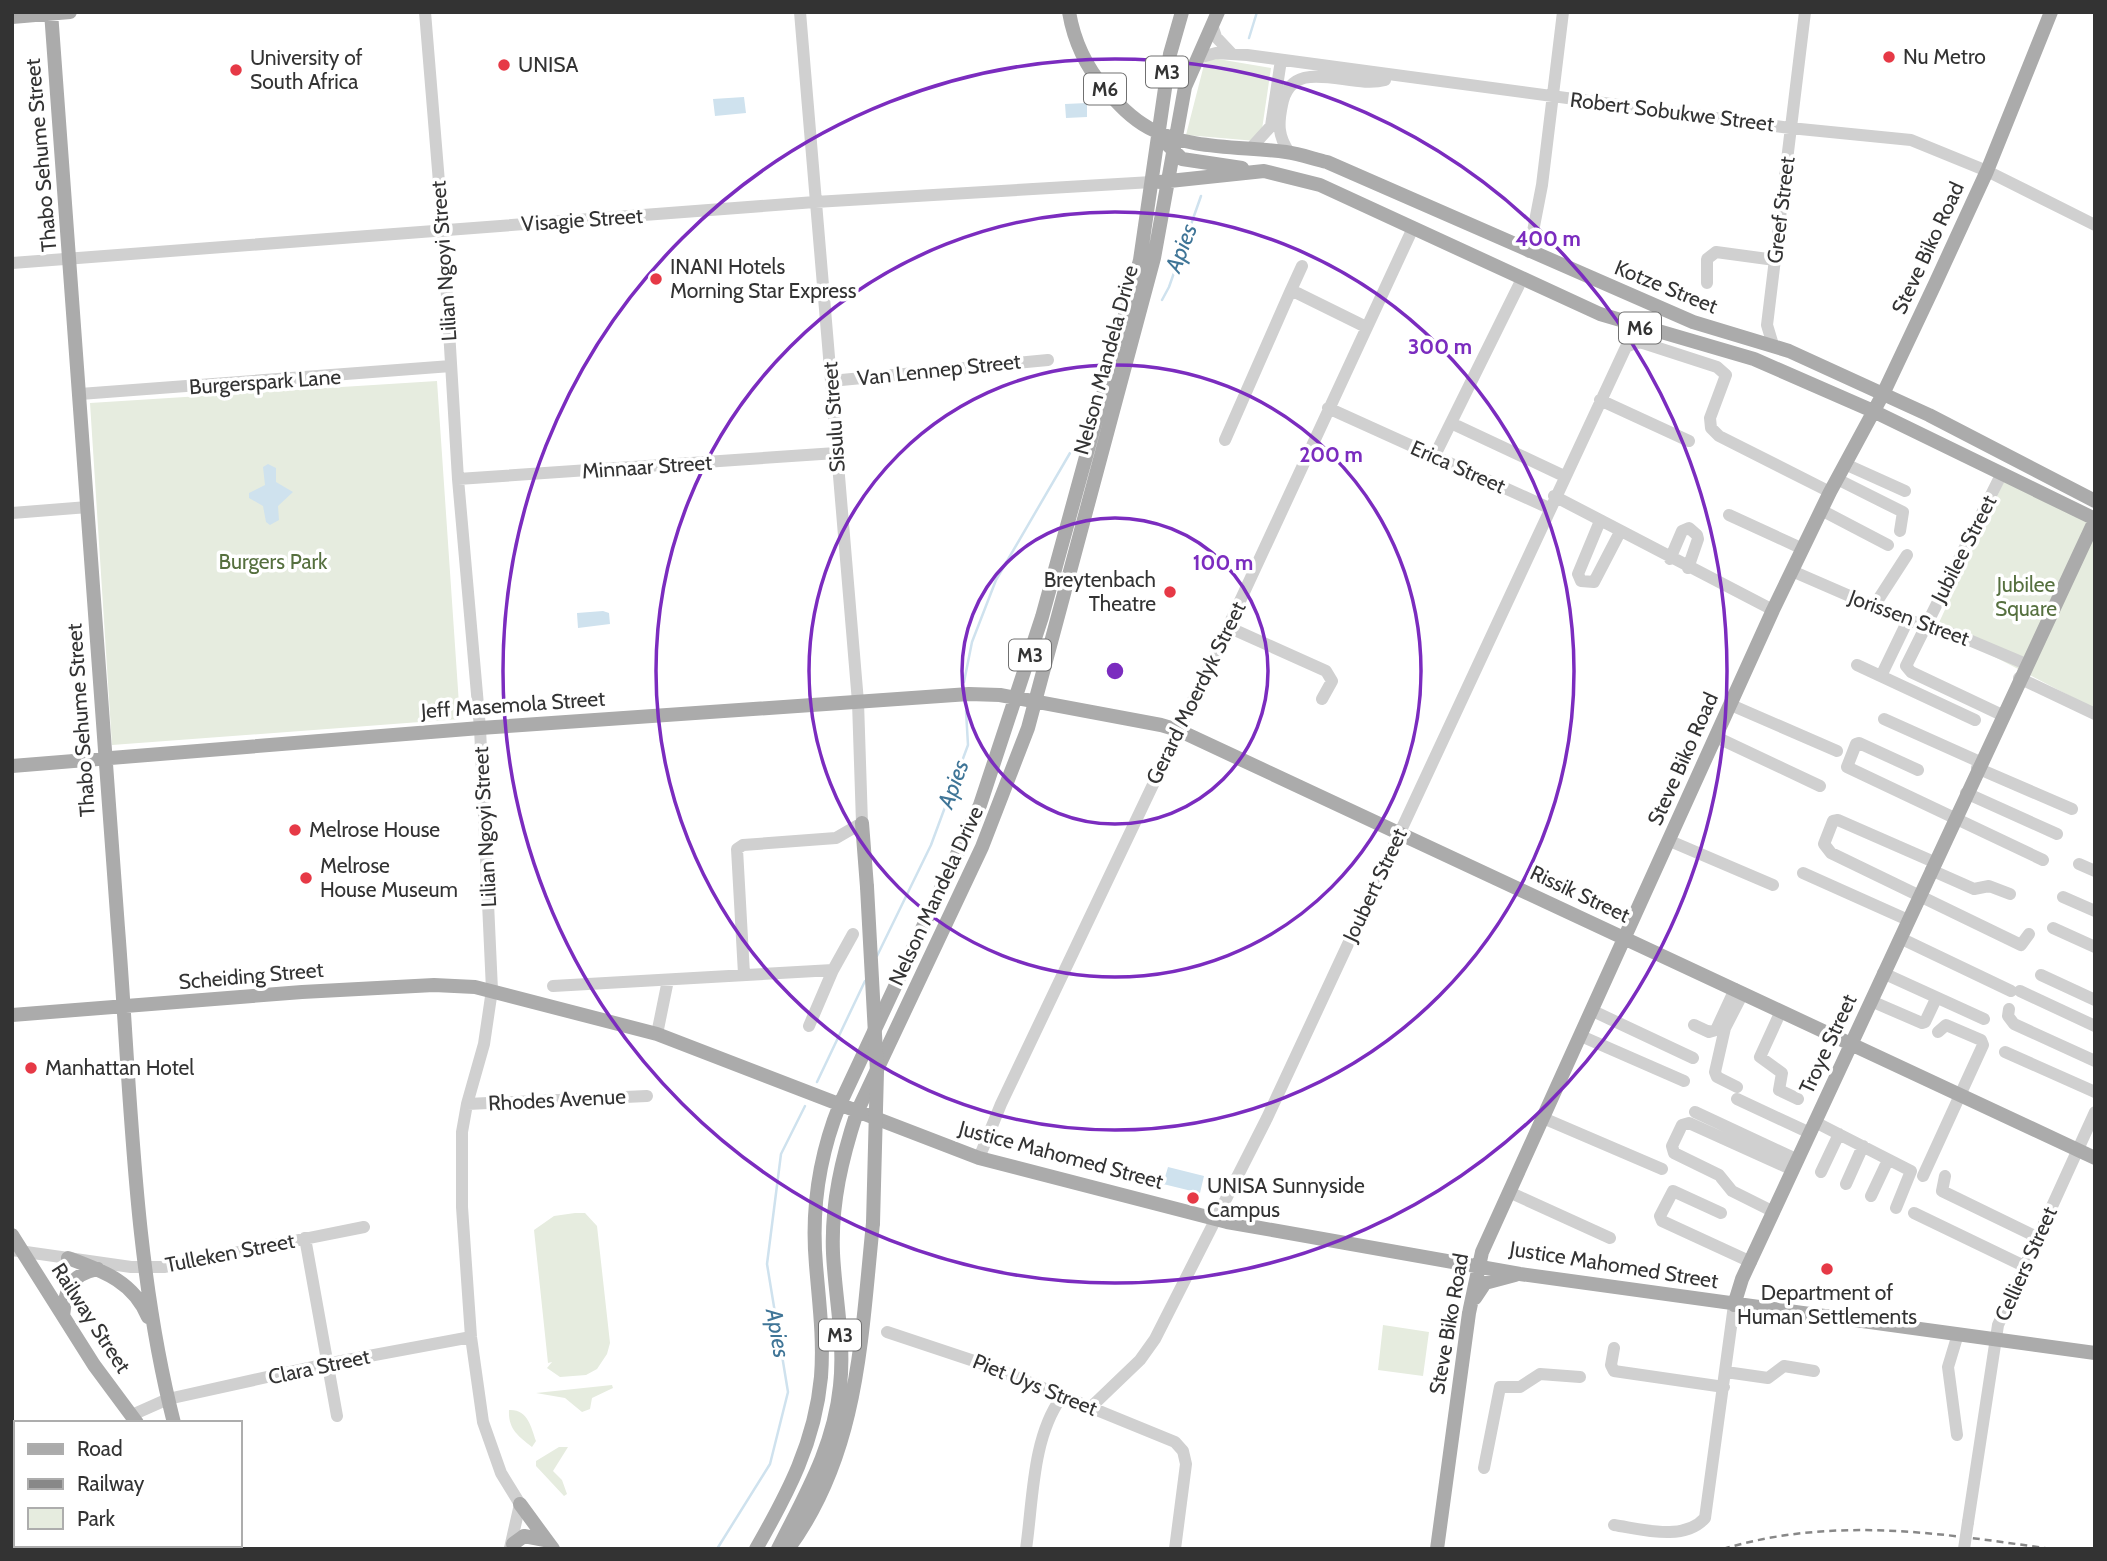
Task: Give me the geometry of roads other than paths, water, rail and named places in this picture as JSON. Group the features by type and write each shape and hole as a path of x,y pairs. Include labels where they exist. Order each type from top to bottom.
{"main road":[{"path":"12,17 70,12"},
{"name":"Kotze Street","path":"1069,12 1081,52 1101,85 1121,108 1174,145 1289,152 1327,162 1700,325 1773,345 1883,394 2095,500"},
{"name":"Nelson Mandela Drive","path":"756,1549 794,1481 815,1422 822,1344 815,1254 815,1199 824,1150 840,1104 980,805 1017,698 1068,529 1140,260 1170,54 1182,12"},
{"name":"Steve Biko Road","path":"1437,1549 1477,1265 1773,610 1830,492 1883,394 1987,171 2051,12"},
{"name":"Thabo Sehume Street","path":"51,13 71,258 104,760 145,1267 159,1360 174,1421"},
{"name":"Nelson Mandela Drive","path":"778,1549 823,1460 837,1402 841,1346 833,1252 838,1176 857,1112 997,813 1036,703 1151,271 1185,86 1215,19"},
{"path":"1174,145 1187,160 1264,171"},
{"name":"Kotze Street","path":"1152,182 1264,171 1320,185 1522,279 1628,324 1754,359 1872,411 2095,520"},
{"name":"Troye Street","path":"1734,1305 1773,1212 1918,896 2095,520"},
{"name":"Jeff Masemola Street","path":"12,766 480,728 969,694 1017,698 1036,703"},
{"name":"Rissik Street","path":"1036,703 1178,730 2095,1158"},
{"path":"788,1549 820,1498 845,1437 861,1338 873,1223 877,1071 862,823"},
{"name":"Scheiding Street","path":"12,1015 434,985 492,990"},
{"name":"Justice Mahomed Street","path":"492,990 657,1034 793,1084 857,1112 979,1158 1216,1219 1520,1274 2095,1353"},
{"name":"Railway Street","path":"12,1235 18,1251 94,1365 135,1419"},
{"path":"68,1258 119,1279 134,1293 147,1314 159,1360"},
{"path":"63,1316 67,1287 71,1281 78,1275 98,1269"},
{"path":"1469,1313 1478,1291 1486,1283 1520,1274"},
{"path":"520,1504 549,1545"},
{"path":"511,1546 524,1535 549,1545"}],"street":[{"name":"Lilian Ngoyi Street","path":"425,12 443,230 458,479 480,728 492,990 484,1044 467,1104 460,1164 471,1337 488,1440 501,1473 520,1504"},
{"name":"Sisulu Street","path":"800,12 858,702 862,823"},
{"path":"1529,252 1536,220 1563,12"},
{"name":"Greef Street","path":"1773,345 1767,325 1805,12"},
{"path":"1215,19 1216,37 1232,54"},
{"name":"Robert Sobukwe Street","path":"1198,58 1209,54 1232,54 1790,128 1912,140 1987,171 2095,225"},
{"path":"1251,148 1271,126 1281,60"},
{"path":"1289,152 1280,136 1280,114 1286,90 1296,78 1310,76 1376,82 1391,77"},
{"name":"Visagie Street","path":"12,263 815,202 1152,182"},
{"name":"Gerard Moerdyk Street","path":"979,1158 1001,1104 1228,627 1413,228"},
{"path":"1707,283 1707,259 1716,252 1775,260"},
{"path":"1225,440 1301,266"},
{"path":"1434,457 1522,279"},
{"path":"1291,289 1366,327"},
{"path":"1751,340 1767,325"},
{"name":"Joubert Street","path":"1091,1407 1150,1347 1216,1219 1263,1126 1564,476 1630,344 1643,343 1717,367 1726,375 1710,418 1711,428 1719,436 1830,492"},
{"name":"Van Lennep Street","path":"831,381 1048,359"},
{"name":"Burgerspark Lane","path":"80,394 451,366"},
{"path":"1600,400 1689,441"},
{"name":"Erica Street","path":"1328,408 1434,457 1600,521 1773,610"},
{"path":"1451,423 1564,476"},
{"name":"Minnaar Street","path":"458,479 836,453"},
{"path":"1845,464 1905,491"},
{"name":"Jubilee Street","path":"2002,473 1906,664 1907,668 2002,715"},
{"path":"1837,479 1903,512 1900,531"},
{"path":"12,513 88,507"},
{"path":"1821,510 1888,545"},
{"path":"1729,515 1803,549"},
{"path":"1600,521 1578,574 1581,581 1594,582 1620,531"},
{"path":"1670,559 1682,531 1689,528 1698,535 1698,540 1688,568"},
{"path":"1874,606 1907,555"},
{"name":"Jorissen Street","path":"1792,571 1908,620 1926,624 2026,664"},
{"path":"1881,676 1908,620"},
{"path":"1228,627 1326,671 1332,681 1322,699"},
{"path":"1857,665 1975,720"},
{"path":"2019,678 2095,714"},
{"path":"1731,705 1837,751"},
{"path":"1884,719 2072,808"},
{"path":"1716,737 1820,786"},
{"path":"1918,770 1859,743 1856,744 1847,766 2043,860"},
{"path":"1966,793 2057,835"},
{"path":"2010,894 1989,886 1974,889 1841,820 1833,821 1824,844 1826,849 2021,945 2029,934"},
{"path":"744,974 737,849 743,845 836,838 862,823"},
{"path":"1670,841 1773,886"},
{"path":"1803,873 2016,991 2095,1026"},
{"path":"1816,885 1904,928"},
{"path":"2095,903 2064,893 2095,911"},
{"path":"2053,928 2095,947"},
{"path":"809,1026 833,970 853,934"},
{"path":"553,986 833,970"},
{"path":"1883,974 1984,1019"},
{"path":"2041,975 2095,1000"},
{"path":"657,1034 668,980"},
{"path":"1694,1025 1709,1032 1716,1030 1739,991"},
{"path":"1739,991 1725,1028 1715,1072 1717,1077 1737,1093 1813,1127 1839,1134 1912,1172 1896,1208"},
{"path":"1871,1001 1922,1023 1934,1003"},
{"path":"2009,1009 2008,1016 2014,1024 2095,1060"},
{"path":"1593,1011 1693,1058"},
{"path":"1781,1011 1760,1058 1781,1071 1779,1090 1798,1098"},
{"path":"1923,1177 1962,1096 1982,1042 1947,1025 1938,1032"},
{"path":"1581,1036 1684,1081"},
{"path":"2005,1052 2095,1092"},
{"name":"Rhodes Avenue","path":"467,1104 647,1096"},
{"path":"1695,1112 1795,1165"},
{"name":"Celliers Street","path":"1964,1549 1994,1339 2024,1266 2095,1112"},
{"path":"1543,1118 1662,1169"},
{"path":"1773,1212 1732,1191 1719,1175 1674,1153 1672,1146 1682,1125 1689,1124 1795,1165"},
{"path":"1821,1172 1839,1134"},
{"path":"1846,1184 1863,1146"},
{"path":"1871,1196 1888,1160"},
{"path":"1945,1176 1940,1188 1942,1191 2037,1237"},
{"path":"1721,1213 1673,1191 1660,1216 1662,1221 1751,1262"},
{"path":"1509,1192 1610,1238"},
{"path":"1914,1213 2024,1266"},
{"name":"Tulleken Street","path":"18,1251 145,1267 188,1263 364,1227"},
{"path":"305,1238 337,1416"},
{"name":"Troye Street","path":"1614,1525 1670,1532 1698,1525 1705,1518 1734,1305"},
{"name":"Piet Uys Street","path":"887,1332 974,1361 1061,1398 1091,1407 1180,1447 1186,1464 1175,1549"},
{"path":"1957,1434 1948,1367 1958,1334"},
{"name":"Clara Street","path":"135,1419 168,1399 326,1364 471,1337"},
{"path":"1614,1348 1611,1365 1614,1371 1724,1387"},
{"path":"1726,1372 1768,1378 1783,1366 1814,1371"},
{"path":"1484,1468 1500,1387 1520,1387 1540,1374 1580,1377"},
{"path":"1027,1549 1046,1423 1038,1388"},
{"path":"1046,1423 1061,1398"},
{"path":"511,1546 520,1504"}],"water":[{"path":"744,97 746,113 715,116 713,99"},
{"path":"1087,103 1087,117 1066,118 1065,104"},
{"path":"268,464 276,468 276,482 293,492 278,506 279,520 270,525 266,522 263,506 249,498 249,493 265,485 263,467"},
{"path":"577,613 609,613 610,624 578,628"},
{"path":"1168,1167 1204,1176 1200,1193 1163,1184"}],"waterway":[{"name":"Apies","path":"1249,38 1257,12"},
{"name":"Apies","path":"1162,300 1201,196"},
{"name":"Apies","path":"964,682 972,642 996,580 1070,453"},
{"name":"Apies","path":"877,956 931,845 968,745 966,711"},
{"name":"Apies","path":"817,1082 865,981"},
{"name":"Apies","path":"717,1549 770,1464 788,1392 767,1264 781,1154 805,1106"}],"railway":[{"path":"1723,1549 1764,1539 1846,1530 1927,1533 2051,1549"},
{"path":"1827,1549 1902,1549"}],"place":[{"name":"Nu Metro","path":"1889,57"},
{"name":"UNISA","path":"504,65"},
{"name":"University of South Africa","path":"236,70"},
{"name":"INANI Hotels Morning Star Express","path":"656,279"},
{"name":"Breytenbach Theatre","path":"1170,592"},
{"name":"Melrose House","path":"295,830"},
{"name":"Melrose House Museum","path":"306,878"},
{"name":"Manhattan Hotel","path":"31,1068"},
{"name":"UNISA Sunnyside Campus","path":"1193,1198"},
{"name":"Department of Human Settlements","path":"1827,1269"}],"park label":[{"name":"Burgers Park","path":"273,562"},
{"name":"Jubilee Square","path":"2026,597"}]}
